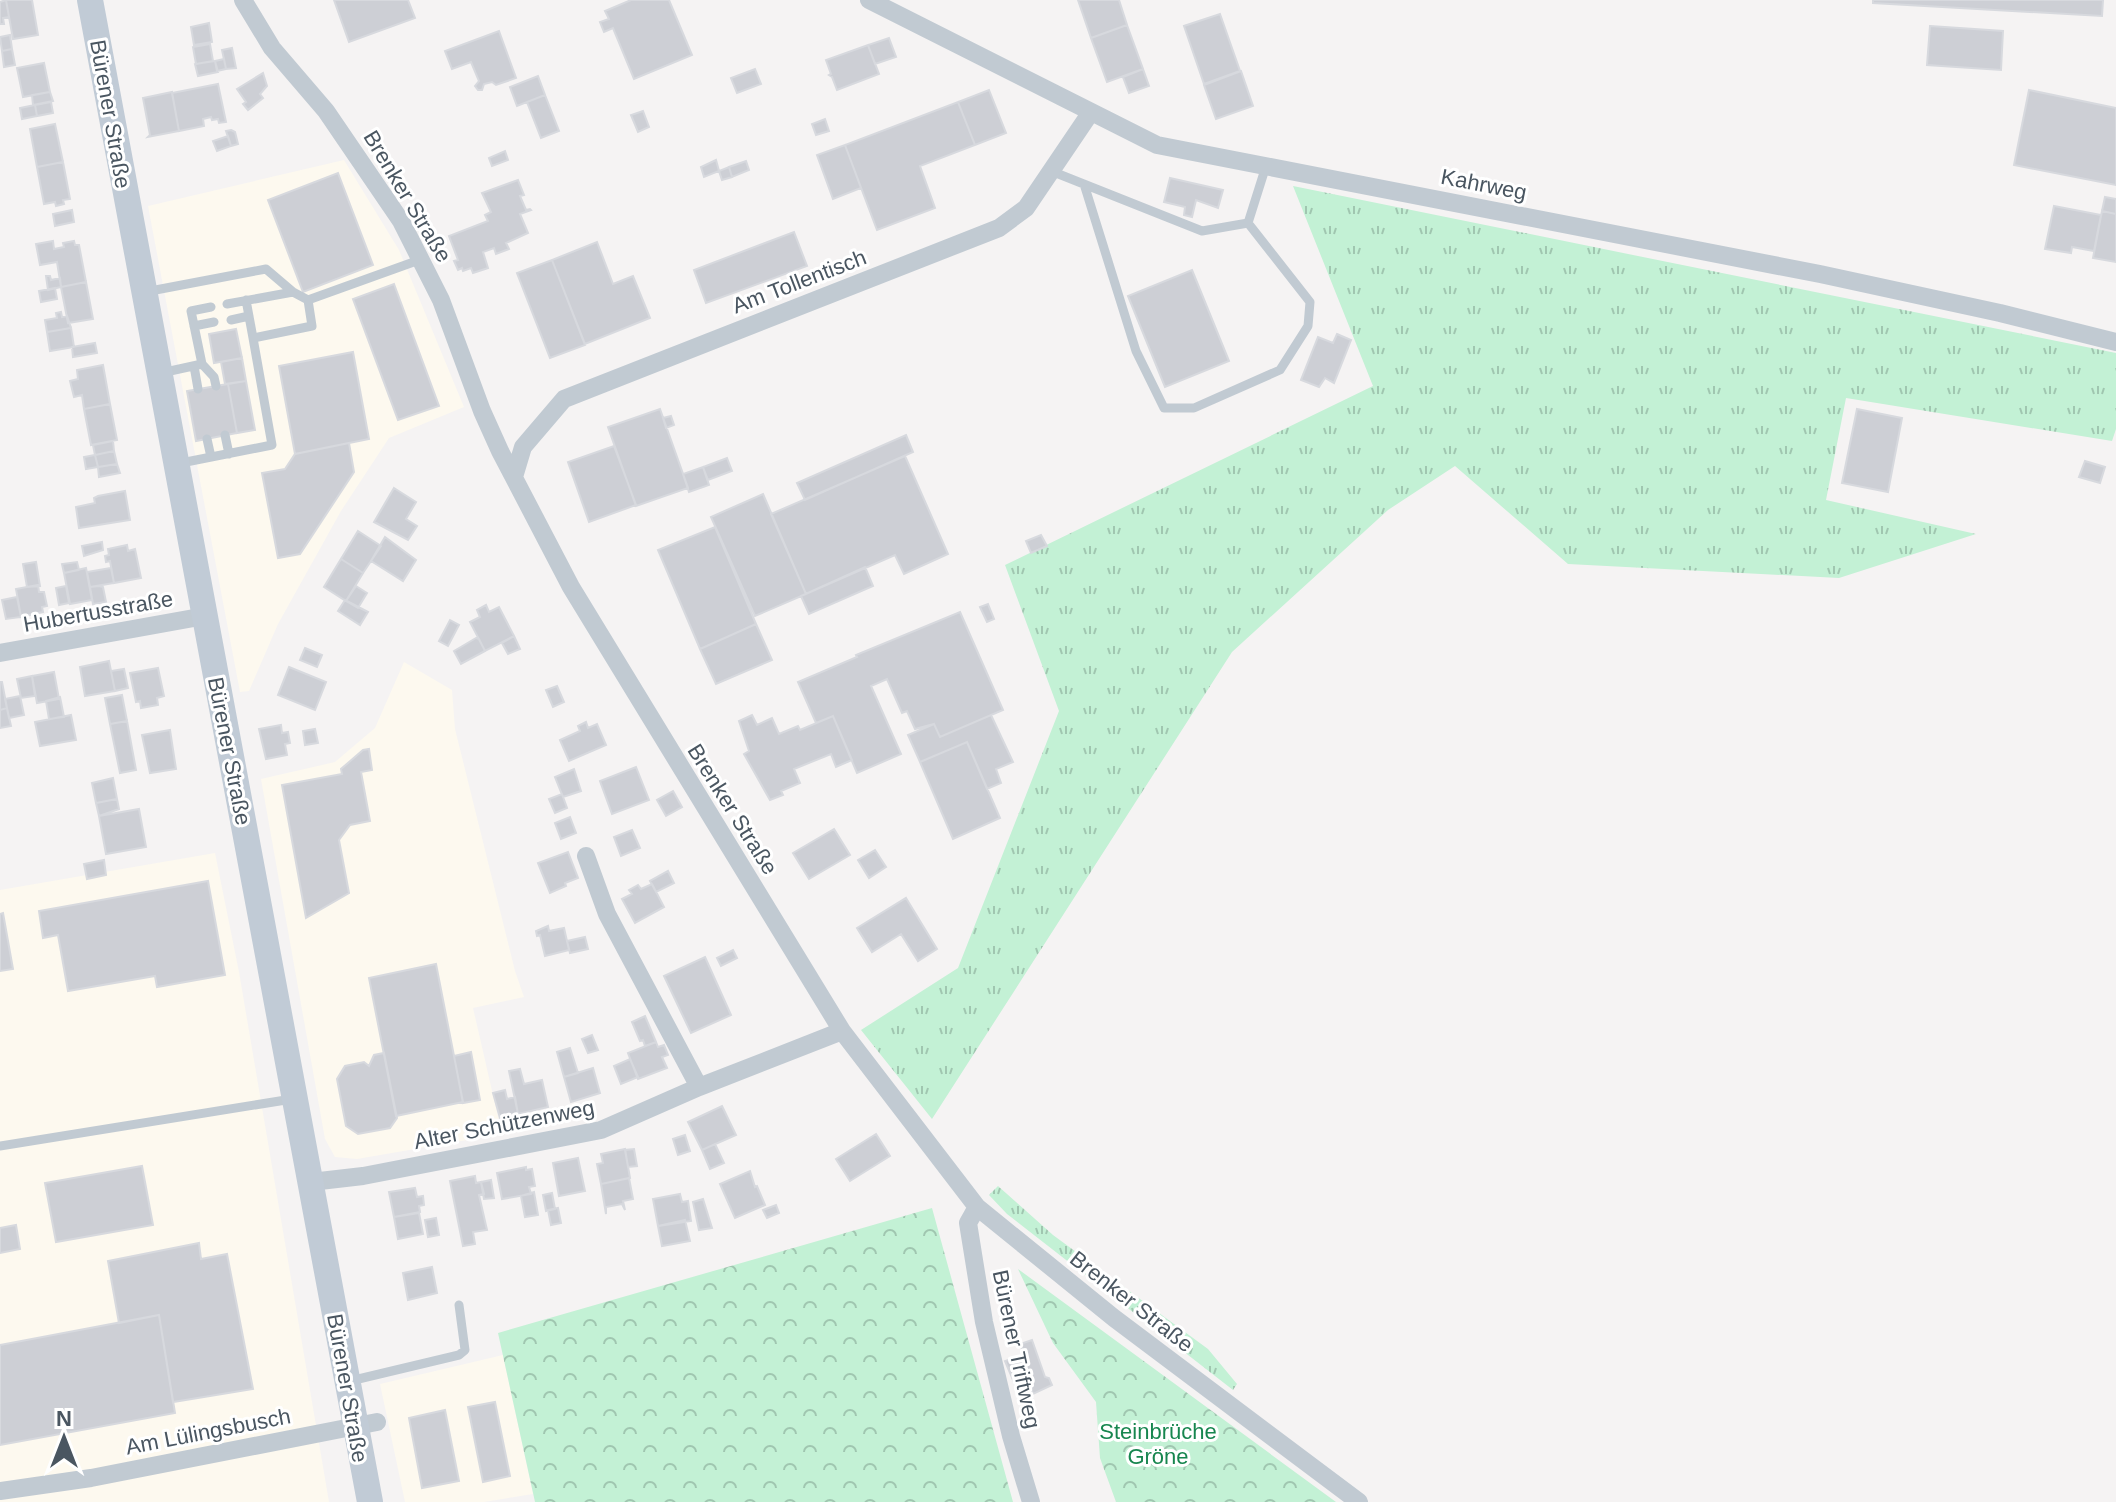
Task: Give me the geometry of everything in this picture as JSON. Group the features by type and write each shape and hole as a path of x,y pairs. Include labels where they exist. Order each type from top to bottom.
{"main road":[{"name":"Bürener Straße","path":"90,0 347,1382 366,1424 370,1502"}],"street":[{"name":"Brenker Straße","path":"243,0 272,48 335,123 401,221 441,300 482,411 571,587 842,1031 977,1207 1114,1318 1359,1502"},
{"name":"Kahrweg","path":"869,0 1157,145 1820,274 2116,342"},
{"name":"Am Tollentisch","path":"514,477 523,447 564,399 999,228 1026,208 1091,112"},
{"name":"Hubertusstraße","path":"0,653 205,616"},
{"path":"586,856 607,914 699,1087"},
{"name":"Alter Schützenweg","path":"311,1182 363,1176 601,1130 699,1087 842,1031"},
{"name":"Bürener Triftweg","path":"977,1207 968,1223 984,1322 1007,1422 1031,1502"},
{"name":"Am Lülingsbusch","path":"0,1491 91,1478 366,1424"}],"lane":[{"path":"1248,223 1266,166"},
{"path":"1051,171 1202,231 1248,223"},
{"path":"1084,184 1136,351 1164,408 1194,408 1280,370 1308,326 1310,302 1248,223"},
{"path":"144,292 266,269 293,292 308,300 422,259"},
{"path":"227,304 293,292"},
{"path":"176,464 272,445 246,300"},
{"path":"253,338 312,326 308,300"},
{"path":"198,389 191,311 211,307"},
{"path":"231,320 249,316"},
{"path":"194,326 214,322"},
{"path":"159,373 198,365 214,377 216,386"},
{"path":"225,435 229,454"},
{"path":"207,439 211,457"},
{"path":"0,1146 295,1099"},
{"path":"347,1382 459,1355 465,1350 466,1343 459,1305"}],"shaded area":[{"path":"344,160 399,250 464,407 389,438 341,511 278,624 249,691 240,692 148,206"},
{"path":"404,662 452,690 455,729 524,997 473,1008 502,1134 357,1159 335,1157 325,1139 261,779 335,762 375,728"},
{"path":"215,853 239,972 329,1502 0,1502 0,890"},
{"path":"503,1355 533,1494 484,1502 405,1502 380,1384"}],"green space":[{"path":"1293,186 2116,353 2116,429 2112,441 1846,398 1826,500 1976,534 1839,578 1568,564 1455,466 1388,510 1232,652 932,1119 861,1030 958,968 1059,711 1005,565 1373,386"},
{"path":"998,1186 1053,1235 1208,1349 1237,1384 1233,1390 1007,1214 989,1195"},
{"path":"932,1208 1013,1502 535,1502 498,1333"},
{"name":"Steinbrüche Gröne","path":"1018,1269 1336,1502 1116,1502 1100,1458 1096,1402 1053,1343"}],"building":[{"path":"6,0 9,17 3,18 4,24 0,24 0,2"},
{"path":"6,0 32,0 38,35 13,39"},
{"path":"334,0 408,0 415,18 349,42"},
{"path":"631,0 669,0 692,55 634,79 613,28 604,32 600,22 609,19 605,11"},
{"path":"1078,0 1119,0 1127,25 1091,38"},
{"path":"1873,0 2103,0 2102,16 1873,3"},
{"path":"1220,14 1240,71 1204,84 1184,26"},
{"path":"209,23 212,42 194,45 191,27"},
{"path":"1127,25 1143,69 1107,82 1091,38"},
{"path":"1930,26 2003,31 2001,70 1927,65"},
{"path":"499,31 516,78 496,85 492,82 484,84 482,90 478,90 475,86 479,81 471,62 452,69 445,51"},
{"path":"10,35 12,49 2,51 0,37"},
{"path":"889,38 896,57 875,64 868,45"},
{"path":"210,44 213,61 196,64 193,47"},
{"path":"868,45 879,74 837,90 826,60"},
{"path":"232,48 236,68 226,69 222,50"},
{"path":"12,49 15,65 4,67 2,51"},
{"path":"224,59 226,69 217,71 215,61"},
{"path":"215,61 218,72 198,76 195,64"},
{"path":"44,63 50,92 23,97 17,68"},
{"path":"755,69 761,84 737,93 731,78"},
{"path":"1143,69 1149,86 1129,93 1123,77"},
{"path":"1241,71 1253,106 1216,119 1204,85"},
{"path":"263,73 267,86 260,94 263,98 248,110 237,89"},
{"path":"538,76 545,95 517,106 510,87"},
{"path":"218,84 226,122 219,123 218,119 212,120 211,117 203,119 204,126 179,131 172,93"},
{"path":"989,90 1006,133 975,145 958,102"},
{"path":"2029,90 2116,108 2116,185 2014,165"},
{"path":"50,92 53,101 33,105 32,95"},
{"path":"172,92 179,131 148,137 143,98"},
{"path":"545,95 559,131 541,138 527,102"},
{"path":"51,102 53,113 37,116 35,105"},
{"path":"958,102 975,145 920,166 935,208 877,230 845,145"},
{"path":"35,105 37,116 22,119 20,108"},
{"path":"643,111 649,127 638,132 631,115"},
{"path":"825,119 829,131 816,135 812,124"},
{"path":"55,124 63,162 37,167 30,129"},
{"path":"226,131 235,132 238,144 231,146"},
{"path":"228,136 231,146 217,151 213,141"},
{"path":"845,145 861,188 833,199 817,155"},
{"path":"505,151 508,160 492,166 489,158"},
{"path":"716,160 719,171 704,177 701,167"},
{"path":"746,161 749,170 732,177 729,167"},
{"path":"63,162 70,199 56,206 55,202 44,204 37,167"},
{"path":"729,167 732,177 722,180 719,171"},
{"path":"338,173 373,265 303,292 268,200"},
{"path":"1170,178 1223,190 1218,208 1196,200 1192,217 1184,215 1185,207 1164,202"},
{"path":"518,180 526,210 531,210 520,214 528,233 506,243 509,249 496,254 494,248 483,252 488,268 473,273 471,268 458,270 454,261 458,260 449,236 488,221 485,215 491,212 482,193"},
{"path":"2105,197 2116,199 2116,214 2102,211"},
{"path":"2054,206 2101,215 2094,251 2072,247 2071,253 2045,249"},
{"path":"72,210 74,222 55,226 53,214"},
{"path":"2102,211 2116,214 2116,262 2093,258"},
{"path":"794,232 807,266 706,303 694,270"},
{"path":"53,241 54,249 74,241 75,245 79,245 86,282 61,287 57,262 40,265 36,244"},
{"path":"597,242 613,284 633,276 650,318 585,344 552,260"},
{"path":"552,260 585,345 550,358 517,273"},
{"path":"1192,270 1229,361 1165,387 1128,296"},
{"path":"46,276 50,276 51,280 60,278 61,287 48,290"},
{"path":"86,282 93,319 68,323 61,287"},
{"path":"394,284 439,406 398,420 353,299"},
{"path":"55,288 57,299 41,302 39,291"},
{"path":"61,312 62,317 67,316 71,328 47,332 45,320 57,318 56,313"},
{"path":"71,328 74,347 50,351 47,332"},
{"path":"236,329 242,358 214,363 209,334"},
{"path":"1337,334 1351,340 1334,383 1325,378 1319,387 1301,380 1318,337 1333,343"},
{"path":"95,343 97,353 73,357 72,347"},
{"path":"353,352 369,439 295,454 279,366"},
{"path":"242,358 246,381 225,384 221,362"},
{"path":"103,365 110,404 84,409 82,395 74,397 70,381 78,379 77,370"},
{"path":"246,381 255,430 237,433 228,384"},
{"path":"228,384 237,433 196,441 187,391"},
{"path":"110,404 117,440 91,445 84,409"},
{"path":"660,409 688,488 636,506 608,427"},
{"path":"1857,409 1902,418 1888,492 1842,483"},
{"path":"671,416 674,425 666,428 663,418"},
{"path":"906,435 913,452 805,500 797,483"},
{"path":"113,441 114,451 95,455 93,445"},
{"path":"349,443 354,472 300,554 278,558 262,473 285,469 295,454"},
{"path":"614,446 636,505 589,522 568,462"},
{"path":"114,451 117,464 98,467 95,455"},
{"path":"95,455 98,467 86,469 84,457"},
{"path":"905,456 948,554 904,574 895,555 806,594 771,514"},
{"path":"727,458 732,471 708,480 703,467"},
{"path":"2085,461 2105,467 2100,483 2079,477"},
{"path":"117,464 120,473 99,477 98,467"},
{"path":"703,467 709,485 689,492 683,474"},
{"path":"394,488 416,502 406,519 417,526 408,540 374,522"},
{"path":"125,491 130,520 79,528 76,507 95,503 94,498 98,496"},
{"path":"763,494 806,594 755,616 711,517"},
{"path":"715,527 756,624 700,649 658,550"},
{"path":"358,531 381,546 363,573 341,559"},
{"path":"1041,535 1047,546 1031,553 1026,541"},
{"path":"385,537 416,560 403,581 371,561"},
{"path":"102,542 103,550 84,556 82,546"},
{"path":"127,545 128,551 135,549 141,578 114,583 110,561 106,562 105,556 109,555 108,549"},
{"path":"341,559 363,573 346,601 324,587"},
{"path":"36,562 40,586 27,587 23,564"},
{"path":"77,562 79,570 64,573 62,564"},
{"path":"865,567 873,586 809,614 801,596"},
{"path":"86,568 92,600 70,604 64,573"},
{"path":"111,568 114,583 90,587 87,572"},
{"path":"38,585 39,592 44,592 47,606 42,607 43,612 21,617 16,589"},
{"path":"66,586 69,603 59,605 56,588"},
{"path":"356,586 367,593 358,608 346,601"},
{"path":"90,587 103,587 106,602 93,604"},
{"path":"17,597 21,617 6,619 2,600"},
{"path":"345,600 368,612 360,625 338,611"},
{"path":"988,604 994,619 987,622 980,607"},
{"path":"486,605 489,612 499,607 514,636 485,651 470,622 480,617 477,610"},
{"path":"960,612 1003,710 940,737 934,724 915,729 907,711 902,713 887,679 871,686 901,754 857,773 833,716 816,723 798,682"},
{"path":"450,620 459,625 448,646 439,641"},
{"path":"756,624 772,660 716,684 700,649"},
{"path":"514,636 520,649 508,654 502,643"},
{"path":"476,638 485,651 461,664 454,651"},
{"path":"305,648 322,655 317,667 300,660"},
{"path":"109,661 115,691 85,696 80,667"},
{"path":"289,667 326,682 315,710 278,695"},
{"path":"158,668 164,696 157,698 158,705 141,708 140,701 136,702 130,673"},
{"path":"124,669 128,688 115,691 111,671"},
{"path":"54,672 59,699 37,703 32,676"},
{"path":"32,676 35,696 21,698 17,679"},
{"path":"0,682 7,708 0,710"},
{"path":"557,686 564,702 553,707 546,690"},
{"path":"122,695 127,721 110,724 105,698"},
{"path":"20,696 24,715 9,718 5,699"},
{"path":"60,697 64,717 49,719 46,701"},
{"path":"7,708 11,726 0,728 0,710"},
{"path":"71,715 76,740 40,746 35,722"},
{"path":"752,715 757,725 772,718 779,734 798,726 800,730 833,716 852,760 836,767 831,754 794,769 800,783 781,791 783,795 770,800 744,754 749,751 739,721"},
{"path":"991,715 1013,762 996,769 1001,783 987,789 967,742 920,762 908,735 934,724 940,737"},
{"path":"127,721 136,770 120,773 110,724"},
{"path":"586,722 588,728 597,724 606,745 569,761 560,740 580,731 578,726"},
{"path":"281,725 282,733 288,732 290,743 285,744 287,755 266,759 259,729"},
{"path":"315,729 318,743 305,745 303,731"},
{"path":"170,730 176,769 150,773 142,735"},
{"path":"967,742 1000,818 953,839 920,762"},
{"path":"369,749 372,770 361,772 370,821 350,825 339,840 349,893 306,918 282,785 342,774 341,769 363,750"},
{"path":"636,767 649,800 612,814 600,781"},
{"path":"574,769 581,791 563,797 555,777"},
{"path":"113,778 117,799 96,803 92,783"},
{"path":"673,791 682,807 666,816 657,800"},
{"path":"562,794 567,808 555,813 549,799"},
{"path":"117,799 119,809 99,816 96,803"},
{"path":"139,809 146,847 106,854 99,816"},
{"path":"570,817 576,833 561,839 555,823"},
{"path":"834,829 850,855 809,879 793,853"},
{"path":"632,830 640,848 621,856 614,837"},
{"path":"875,850 886,867 869,878 858,860"},
{"path":"568,852 578,878 550,893 538,863"},
{"path":"104,860 106,875 87,879 84,864"},
{"path":"668,871 674,883 656,892 650,881"},
{"path":"208,881 225,975 157,987 155,976 68,991 58,935 43,938 39,911"},
{"path":"652,884 664,907 635,923 622,899 632,894 629,890 638,885 641,889"},
{"path":"906,898 937,949 918,961 901,934 872,952 857,928"},
{"path":"3,913 13,969 0,971 0,914"},
{"path":"548,926 549,931 564,928 569,950 545,956 540,935 537,936 536,931"},
{"path":"585,937 588,949 570,953 567,941"},
{"path":"733,950 737,958 721,966 717,958"},
{"path":"705,957 731,1015 691,1033 664,976"},
{"path":"436,964 463,1102 396,1116 369,978"},
{"path":"645,1016 656,1042 645,1046 632,1022"},
{"path":"592,1035 598,1050 588,1053 582,1039"},
{"path":"656,1042 658,1047 664,1045 668,1055 662,1057 667,1068 638,1079 628,1053"},
{"path":"570,1048 578,1073 564,1077 557,1052"},
{"path":"471,1052 480,1100 463,1103 454,1056"},
{"path":"384,1053 397,1118 390,1128 358,1134 346,1126 337,1079 345,1066 364,1062 369,1066 374,1055"},
{"path":"630,1059 638,1077 621,1084 614,1066"},
{"path":"593,1068 600,1093 571,1102 564,1077"},
{"path":"520,1069 524,1084 542,1080 548,1107 518,1114 509,1071"},
{"path":"505,1090 507,1099 515,1097 518,1114 500,1118 493,1093"},
{"path":"722,1106 736,1135 702,1150 688,1122"},
{"path":"876,1134 890,1156 850,1181 836,1159"},
{"path":"685,1135 690,1151 678,1155 673,1139"},
{"path":"715,1144 724,1163 710,1169 702,1150"},
{"path":"625,1149 630,1178 601,1184 597,1164 603,1163 601,1154"},
{"path":"634,1149 637,1166 628,1167 625,1150"},
{"path":"578,1158 585,1191 559,1196 553,1163"},
{"path":"142,1166 153,1225 56,1242 45,1183"},
{"path":"526,1167 526,1170 532,1169 535,1186 529,1187 531,1194 502,1199 497,1173"},
{"path":"750,1171 765,1205 735,1218 720,1184"},
{"path":"475,1176 476,1183 481,1182 484,1194 479,1195 487,1230 473,1232 475,1244 463,1246 450,1181"},
{"path":"629,1178 633,1199 623,1201 625,1210 622,1204 606,1207 606,1214 601,1184"},
{"path":"491,1180 494,1198 484,1199 481,1182"},
{"path":"415,1188 417,1197 423,1196 424,1205 419,1206 420,1212 394,1217 389,1192"},
{"path":"534,1192 538,1215 525,1217 521,1196"},
{"path":"552,1193 555,1209 546,1211 543,1195"},
{"path":"680,1194 682,1202 688,1201 691,1221 658,1226 653,1199"},
{"path":"703,1199 712,1228 699,1230 693,1202"},
{"path":"776,1205 779,1213 767,1218 763,1210"},
{"path":"558,1208 561,1223 551,1225 548,1210"},
{"path":"419,1213 423,1234 398,1239 394,1217"},
{"path":"436,1218 439,1235 428,1237 425,1220"},
{"path":"685,1220 690,1241 662,1246 658,1226"},
{"path":"16,1225 20,1249 0,1253 0,1228"},
{"path":"199,1243 201,1259 227,1254 253,1389 173,1402 159,1315 119,1323 108,1261"},
{"path":"432,1267 437,1293 408,1300 403,1273"},
{"path":"159,1315 175,1413 0,1445 0,1345"},
{"path":"1032,1340 1045,1377 1052,1385 1033,1394 1029,1383 1016,1387 1005,1361 1024,1355 1020,1344"},
{"path":"495,1402 510,1476 483,1482 468,1407"},
{"path":"445,1410 459,1481 422,1488 409,1418"}]}
